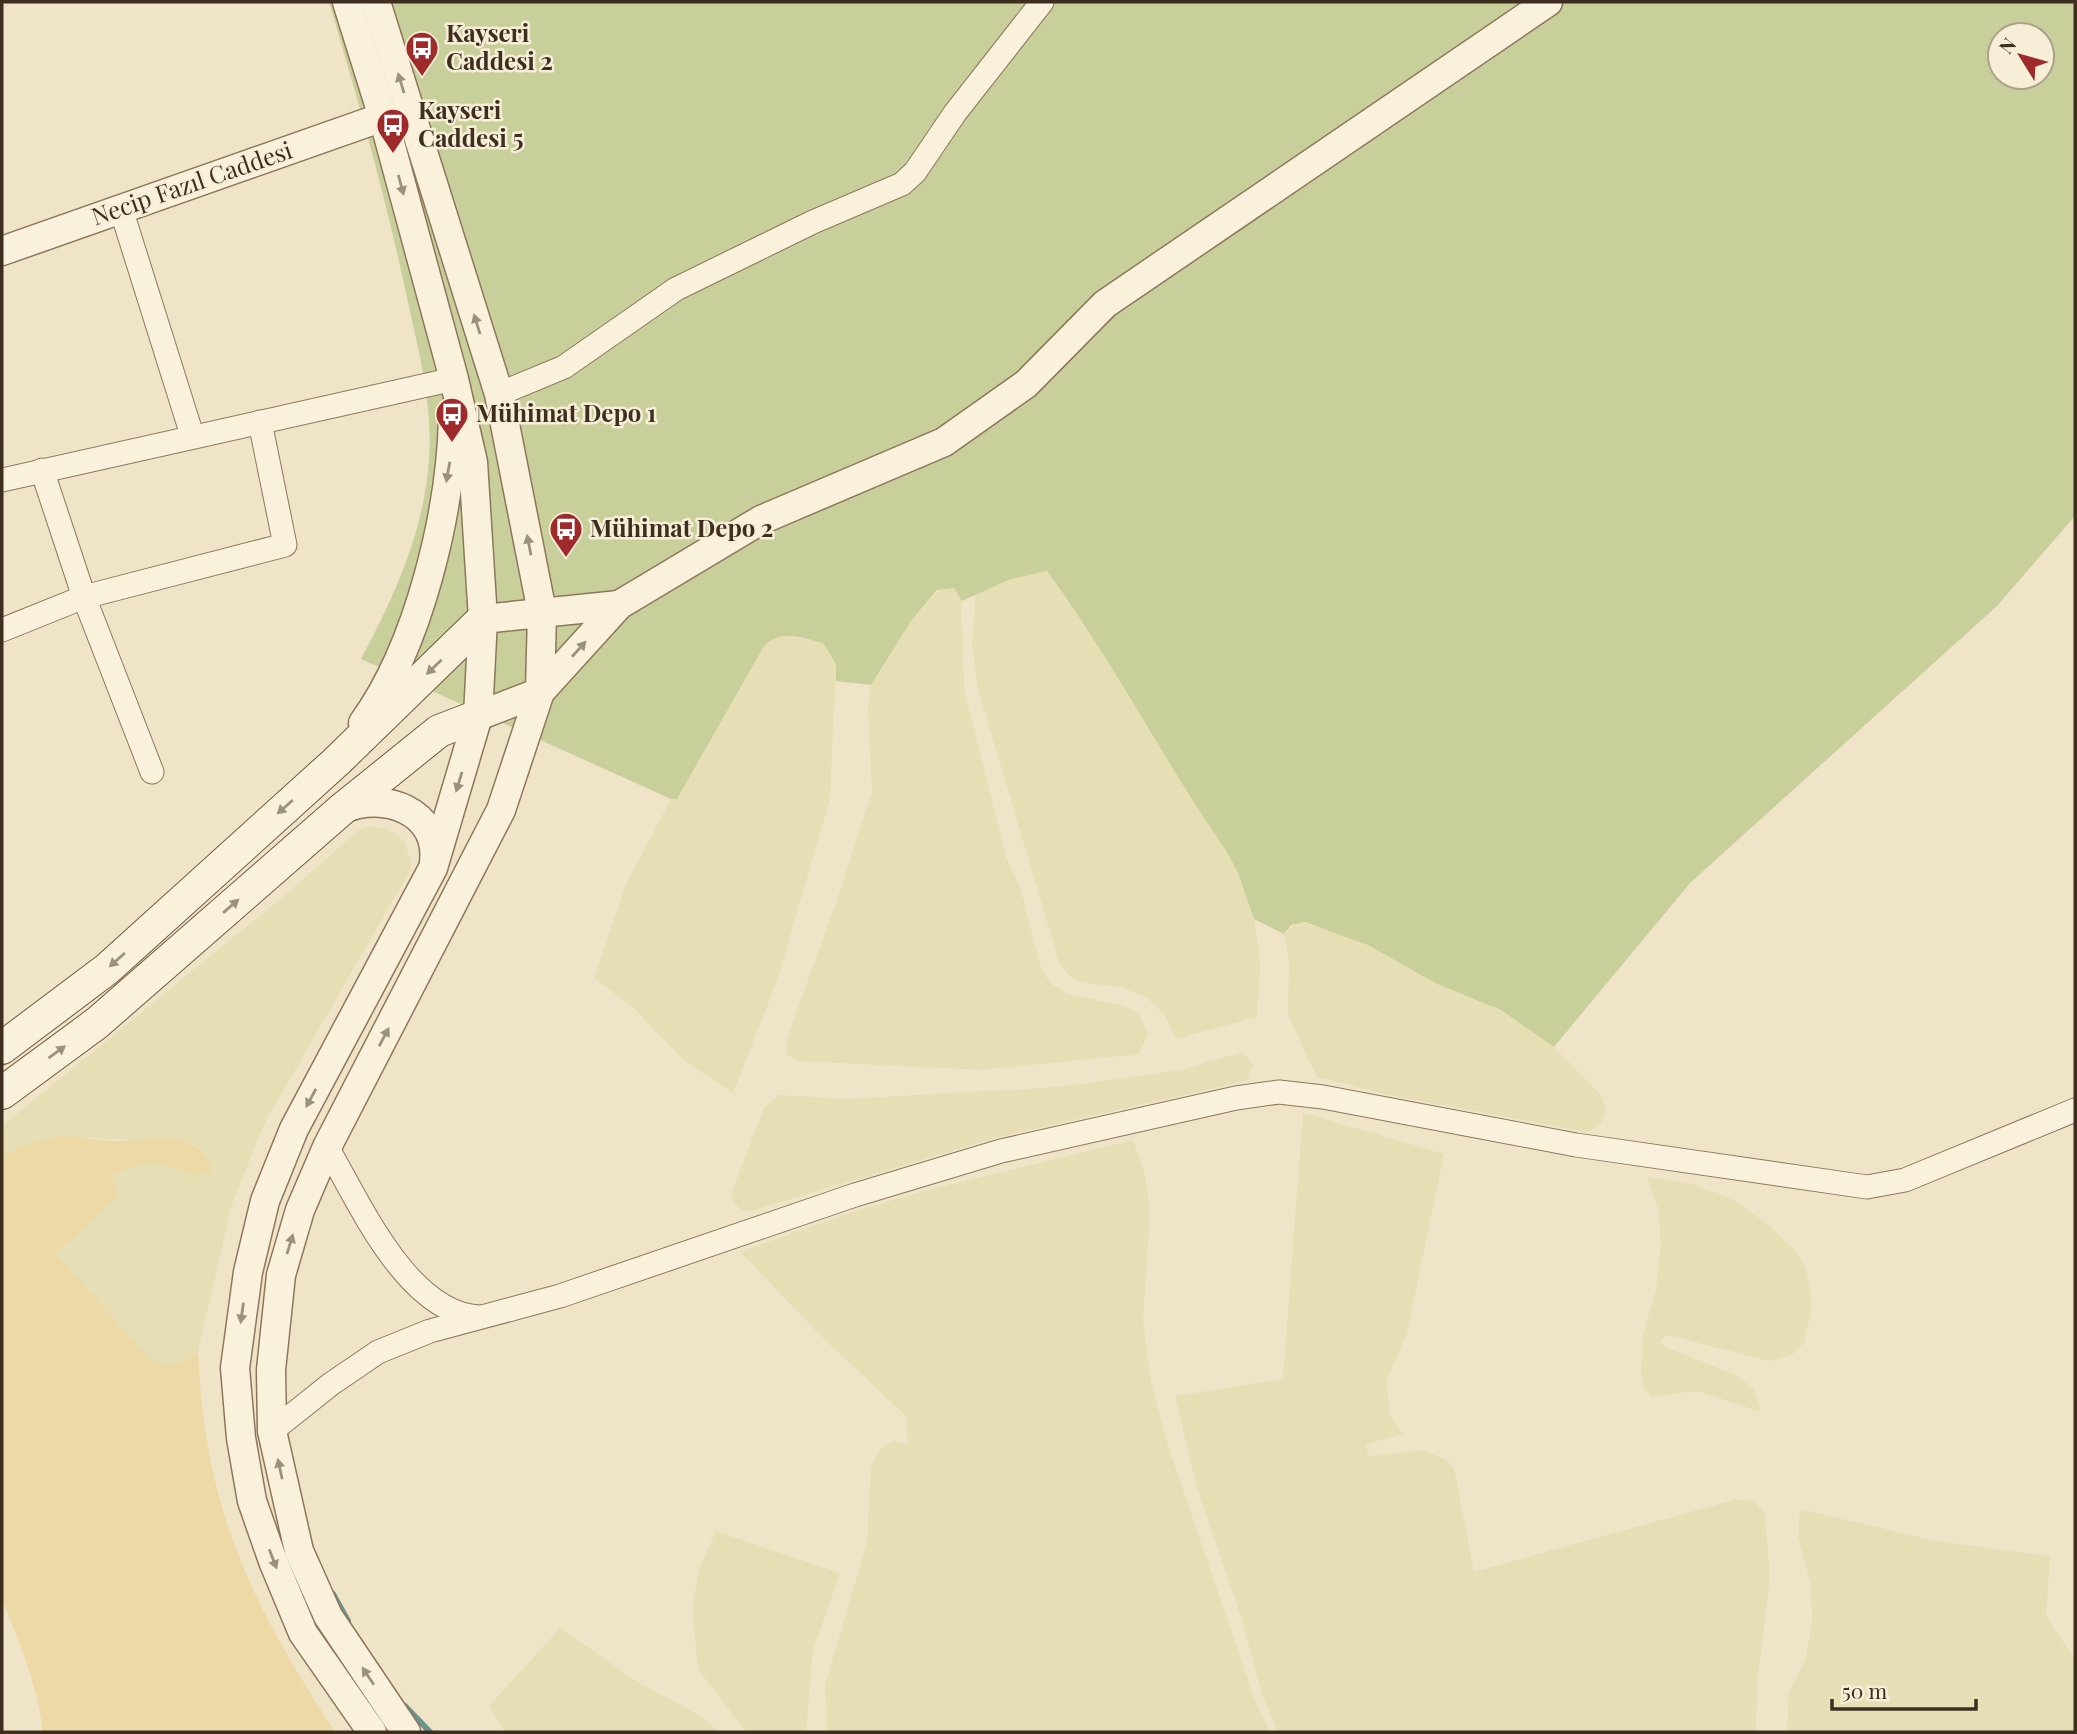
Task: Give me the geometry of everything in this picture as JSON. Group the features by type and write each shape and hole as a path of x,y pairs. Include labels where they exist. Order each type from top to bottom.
{"main road":[{"path":"2,1048 107,969 336,762 483,619"},
{"path":"2,1093 97,1023 341,810 439,731 478,716"}],"street":[{"path":"347,2 383,117 454,379 473,462 483,619 478,716 433,868 294,1129 265,1201 248,1272 235,1368 241,1438 252,1501 273,1561 303,1633 372,1732"},
{"path":"376,2 499,394 541,612 540,692 501,810 327,1147 300,1210 281,1275 271,1370 272,1432 299,1551 328,1616 406,1732"},
{"path":"499,394 564,367 676,289 813,222 902,184 915,172 955,113 1042,2"},
{"path":"478,716 540,692 619,605 761,520 944,442 1026,384 1105,304 1548,2"},
{"name":"Necip Fazıl Caddesi","path":"2,251 383,117"},
{"path":"121,209 192,435"},
{"path":"2,480 192,435 454,379"},
{"path":"336,762 382,697 416,617 436,539 453,444 454,379"},
{"path":"2,630 84,597 285,545 260,422"},
{"path":"42,470 84,597 152,772"},
{"path":"483,619 619,605"},
{"path":"341,810 359,802 379,800 398,805 415,815 428,831 435,849 433,868"},
{"path":"272,1432 378,1352 430,1331 560,1296 855,1195 1001,1151 1247,1096 1279,1092 1323,1097 1576,1145 1867,1187 1905,1180 2075,1110"},
{"path":"327,1147 378,1236 430,1299 462,1316 486,1318"}],"shaded area":[{"path":"1047,571 1103,651 1238,873 1254,919 1258,944 1260,968 1257,1017 1176,1039 1165,1015 1146,997 1124,988 1081,982 1072,978 1060,965 978,689 972,641 976,595 1011,579"},
{"path":"942,587 954,588 961,596 964,690 1006,857 1020,887 1041,968 1050,983 1068,994 1125,1006 1139,1013 1148,1034 1139,1054 983,1070 796,1061 787,1054 786,1041 837,900 872,791 868,704 871,685 911,621"},
{"path":"786,635 823,643 836,664 830,799 777,981 733,1093 683,1060 634,1008 594,978 626,884 671,799 677,798 764,646 773,638"},
{"path":"369,826 388,829 404,841 411,861 410,871 264,1124 232,1204 198,1351 177,1366 160,1366 145,1357 56,1254 118,1196 112,1177 133,1165 154,1162 174,1166 191,1176 205,1153 194,1144 63,1136 31,1143 2,1156 2,1126 283,897 360,829"},
{"path":"1298,922 1337,932 1368,945 1435,983 1480,999 1522,1023 1554,1047 1600,1094 1606,1111 1602,1122 1587,1132 1390,1095 1317,1077 1288,1015 1289,962 1284,934"},
{"path":"1239,1053 1245,1055 1253,1065 1246,1081 998,1137 748,1212 739,1208 732,1199 731,1194 764,1108 779,1095 847,1099 1057,1087 1182,1070"},
{"path":"1303,1113 1444,1154 1407,1333 1386,1381 1390,1415 1403,1434 1366,1444 1368,1456 1424,1450 1448,1461 1454,1468 1474,1572 1737,1499 1755,1501 1765,1515 1770,1578 1757,1686 1756,1732 1278,1732 1263,1697 1240,1614 1197,1488 1175,1396 1283,1379"},
{"path":"1133,1140 1145,1175 1150,1213 1143,1320 1151,1383 1168,1446 1255,1700 1270,1732 827,1732 825,1685 867,1543 871,1467 883,1446 894,1441 908,1444 906,1416 825,1340 740,1252 856,1211 927,1190"},
{"path":"1647,1177 1690,1183 1732,1199 1770,1226 1795,1250 1806,1268 1812,1305 1804,1343 1792,1355 1769,1361 1668,1335 1661,1340 1663,1346 1740,1377 1754,1390 1761,1412 1698,1391 1652,1396 1644,1389 1641,1374 1643,1334 1656,1290 1661,1244 1658,1208"},
{"path":"1800,1509 1935,1541 2050,1556 2046,1616 2075,1660 2075,1732 1787,1732 1789,1693 1805,1660 1812,1624 1811,1586 1798,1536"},
{"path":"716,1531 840,1573 813,1650 806,1732 746,1732 698,1669 692,1607 700,1567"},
{"path":"560,1628 636,1681 701,1716 719,1732 505,1732 489,1706"}],"green space":[{"path":"329,2 2075,2 2075,516 1997,606 1690,883 1554,1047 1501,1010 1435,983 1368,945 1305,922 1291,925 1284,934 1254,919 1238,873 1226,851 1094,640 1047,571 1011,579 962,601 954,588 937,590 911,621 871,685 836,681 836,664 823,643 792,636 771,640 764,646 677,799 671,799 361,659 396,588 414,538 426,487 430,439 424,379 416,339 371,149"}],"sand":[{"path":"63,1136 113,1141 172,1139 198,1147 206,1157 211,1172 191,1176 171,1166 152,1163 132,1167 112,1177 118,1196 56,1254 152,1362 177,1366 198,1351 202,1408 210,1459 237,1552 279,1640 335,1732 43,1732 32,1681 2,1599 2,1156 31,1143"}],"waterway":[{"path":"333,1594 348,1621"},
{"path":"405,1706 430,1732"}],"place":[{"name":"Kayseri Caddesi 2","path":"422,78"},
{"name":"Kayseri Caddesi 5","path":"393,155"},
{"name":"Mühimat Depo 1","path":"452,444"},
{"name":"Mühimat Depo 2","path":"566,559"}]}
